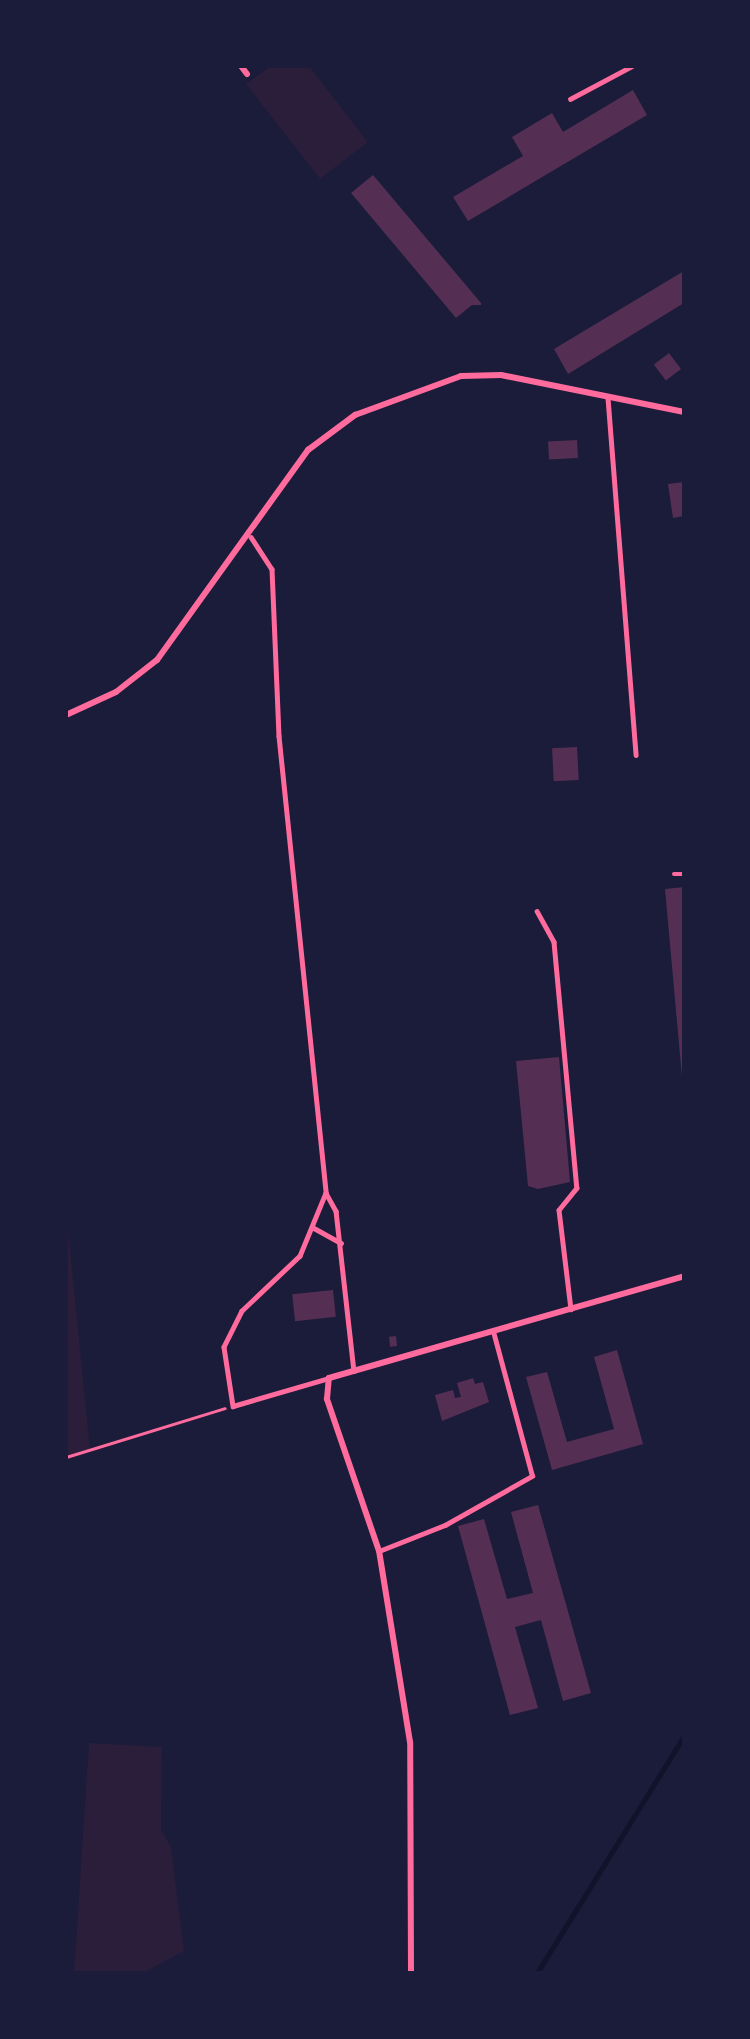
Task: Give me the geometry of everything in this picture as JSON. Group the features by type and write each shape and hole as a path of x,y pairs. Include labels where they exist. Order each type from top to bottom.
{"street":[{"path":"241,66 247,74"},
{"path":"66,714 116,692 156,660 251,537 309,450 355,415 410,391 461,376 501,375 684,412"},
{"path":"411,1973 414,1774 379,1551 327,1399 329,1378 684,1275"}],"lane":[{"path":"570,99 632,66"},
{"path":"608,398 636,755"},
{"path":"251,537 272,569 277,712 326,1193 336,1211 354,1371"},
{"path":"674,874 684,874"},
{"path":"537,911 554,942 577,1188 559,1210 571,1309"},
{"path":"326,1193 314,1228 286,1274 231,1325 224,1347 233,1406 329,1378"},
{"path":"314,1228 341,1244"},
{"path":"379,1551 444,1525 532,1476 493,1331"}],"path":[{"path":"66,1456 233,1406"}],"shaded area":[{"path":"271,66 309,66 368,142 320,179 246,84"},
{"path":"66,1209 90,1449 66,1457"},
{"path":"89,1743 162,1747 161,1829 171,1847 184,1951 143,1973 74,1973"}],"building":[{"path":"633,90 647,115 468,221 453,197 523,156 512,137 552,113 563,132"},
{"path":"373,175 481,305 472,305 456,318 351,193"},
{"path":"684,271 684,303 568,374 554,349"},
{"path":"669,353 681,369 666,380 654,364"},
{"path":"577,440 578,458 549,459 548,442"},
{"path":"684,482 684,516 673,518 668,484"},
{"path":"577,747 579,780 554,781 552,748"},
{"path":"684,887 684,1077 682,1077 665,889"},
{"path":"559,1057 570,1182 538,1189 528,1186 516,1061"},
{"path":"333,1290 336,1317 295,1321 292,1294"},
{"path":"396,1336 397,1346 390,1347 389,1337"},
{"path":"617,1350 643,1444 552,1470 526,1377 547,1372 567,1442 614,1429 594,1357"},
{"path":"473,1378 475,1384 483,1382 489,1402 442,1421 435,1395 453,1390 455,1398 461,1397 457,1383"},
{"path":"538,1505 591,1693 563,1701 541,1620 515,1627 538,1708 510,1715 458,1526 484,1519 507,1599 533,1593 511,1512"}],"waterway":[{"path":"537,1973 684,1736"}]}
